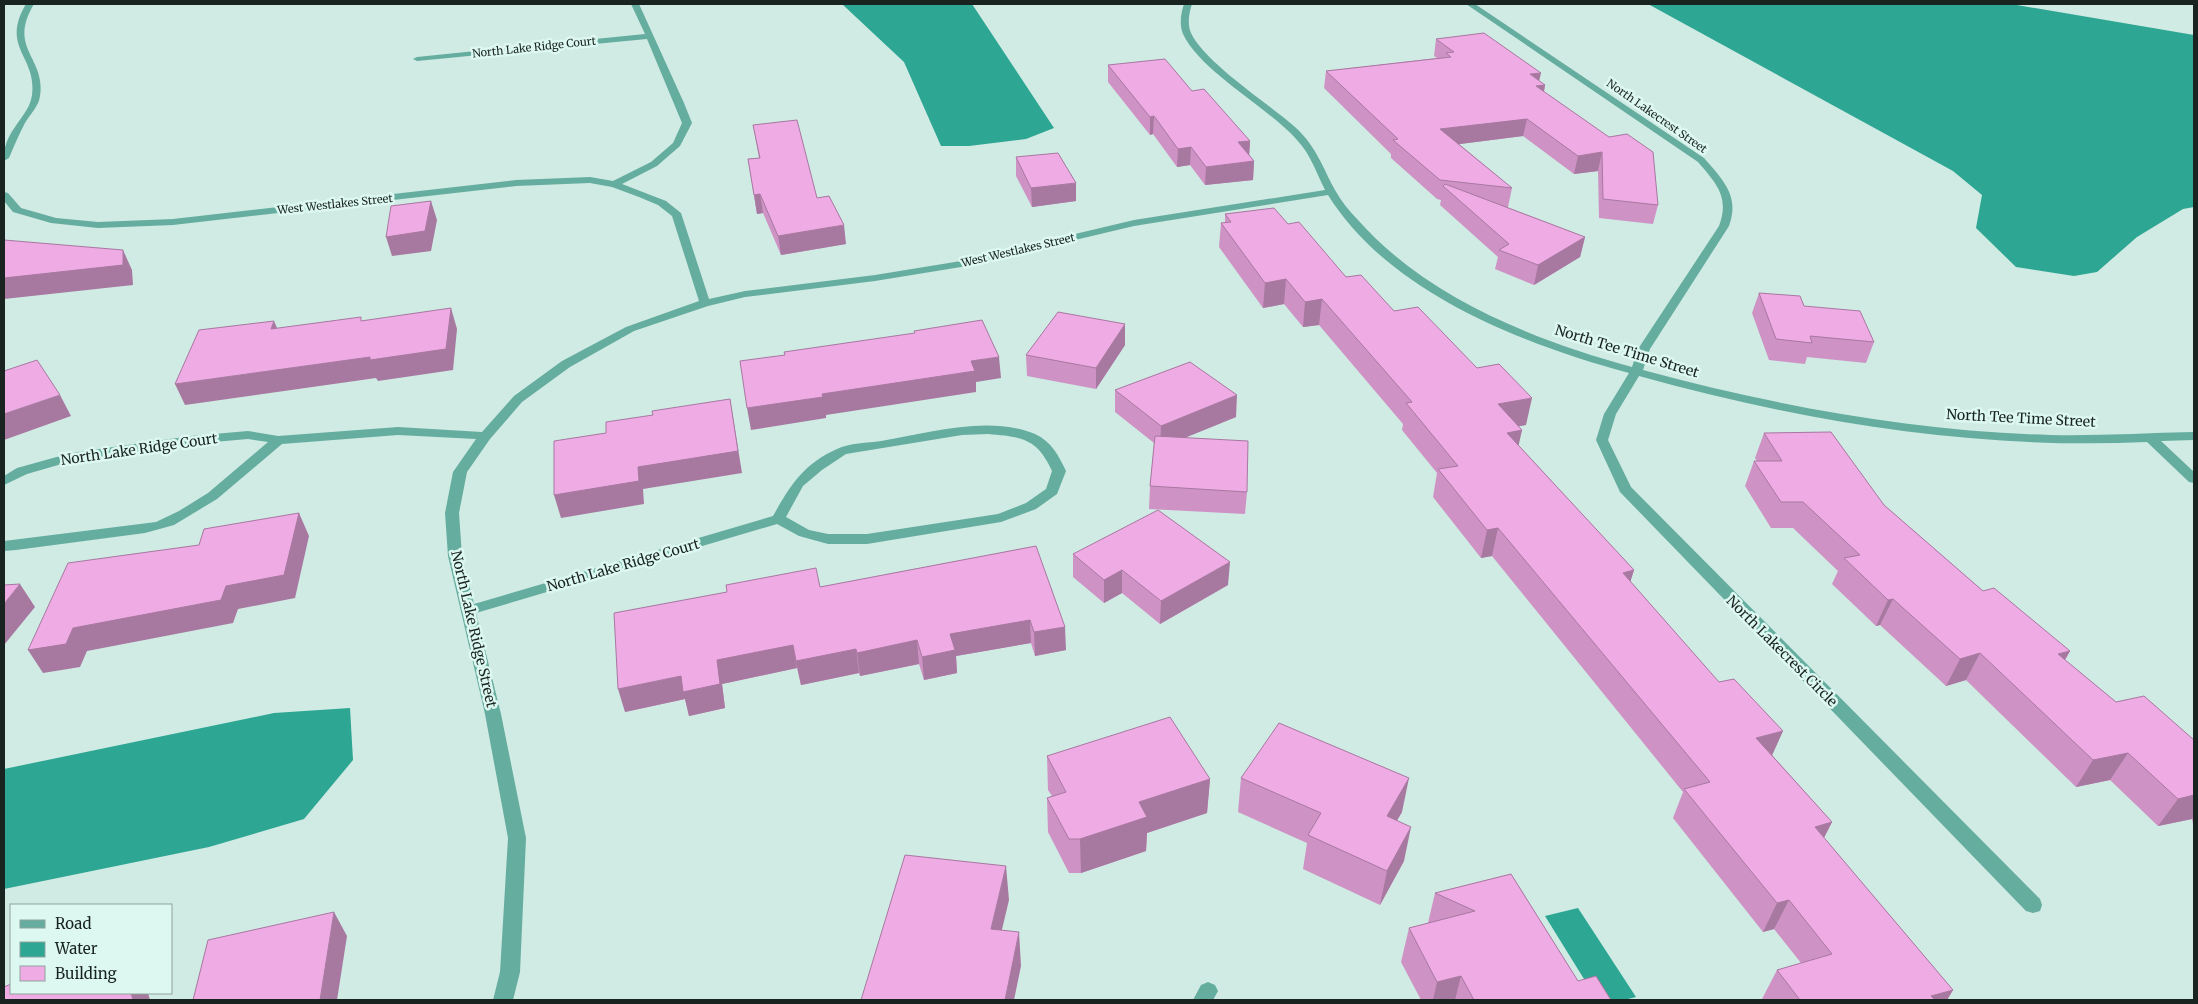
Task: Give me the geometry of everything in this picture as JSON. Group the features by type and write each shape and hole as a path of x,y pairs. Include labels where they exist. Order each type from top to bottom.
{"street":[{"path":"4,158 19,126 36,97 35,82 17,34 17,20 30,4"},
{"path":"614,184 654,164 677,144 687,123 635,4"},
{"name":"North Tee Time Street","path":"1188,4 1184,17 1187,34 1202,55 1284,121 1305,142 1318,162 1331,192 1381,250 1413,274 1471,310 1522,335 1568,352 1719,395 1848,419 1926,429 2062,438 2151,439 2194,436"},
{"name":"North Lakecrest Street","path":"1470,4 1700,160 1718,178 1726,196 1729,212 1724,226 1644,349 1636,372"},
{"name":"North Lake Ridge Court","path":"418,59 650,36"},
{"name":"West Westlakes Street","path":"55,221 98,226 173,222 516,183 590,180 614,184"},
{"path":"614,184 662,203 677,216 705,303"},
{"name":"West Westlakes Street","path":"705,303 746,294 875,278 961,264 1134,223 1331,192"},
{"path":"4,195 17,210 55,221"},
{"name":"North Lake Ridge Street","path":"503,1000 510,972 517,838 493,714 455,556 452,513 460,472 485,436 518,399 566,364 630,329 705,303"},
{"name":"North Lakecrest Circle","path":"1636,372 1610,414 1602,440 1625,489 2033,905"},
{"path":"988,430 1020,433 1040,442 1052,454 1059,472 1052,491 1031,506 1001,518 902,535 867,539 828,539 804,533 778,519 798,484 817,467 842,451 863,446 962,431 988,430"},
{"name":"North Lake Ridge Court","path":"4,481 22,471 70,457 192,440 248,435 278,440 398,431 485,436"},
{"path":"2151,439 2194,479"},
{"path":"4,546 59,541 136,530 167,523 198,506 240,474 278,440"},
{"name":"North Lake Ridge Court","path":"467,611 778,519"}],"water":[{"path":"842,4 972,4 1054,128 1026,139 969,146 941,146 904,62"},
{"path":"1648,4 2011,4 2194,35 2194,207 2183,209 2137,237 2097,272 2074,276 2016,267 1976,228 1982,195 1953,171"},
{"path":"350,708 353,760 304,819 209,847 4,889 4,769 274,713"},
{"path":"1578,908 1636,997 1624,1000 1597,1000 1545,916"}],"building":[{"path":"1484,33 1541,73 1530,74 1545,85 1536,86 1609,137 1627,134 1653,152 1658,205 1603,199 1602,152 1578,156 1527,119 1440,129 1512,188 1440,180 1393,140 1398,139 1326,71 1451,57 1446,53 1454,52 1436,39"},
{"path":"1165,59 1192,91 1204,89 1250,141 1238,142 1254,161 1206,167 1191,147 1178,149 1154,116 1150,117 1108,65"},
{"path":"797,120 817,198 829,196 844,225 778,236 760,194 754,195 748,159 760,158 753,125"},
{"path":"1058,153 1076,183 1031,188 1016,157"},
{"path":"1445,184 1585,237 1538,265 1499,250 1509,244 1443,186"},
{"path":"431,201 425,231 386,237 391,206"},
{"path":"1274,208 1288,224 1299,222 1346,277 1361,275 1394,311 1418,307 1477,368 1499,364 1532,398 1498,404 1522,430 1507,433 1634,570 1623,573 1719,682 1734,679 1783,731 1756,738 1832,822 1815,827 1953,990 1931,996 1935,1000 1800,1000 1777,970 1832,954 1789,900 1777,903 1684,789 1710,782 1498,528 1487,530 1438,469 1458,466 1406,403 1412,402 1322,299 1305,302 1286,279 1265,283 1221,223 1231,222 1225,214"},
{"path":"4,240 123,250 123,265 4,278"},
{"path":"1759,293 1800,296 1804,306 1860,311 1874,342 1810,336 1812,343 1776,339"},
{"path":"451,308 446,349 370,360 370,357 175,384 199,330 274,321 271,329 361,317 361,321"},
{"path":"1058,312 1125,324 1096,368 1026,355"},
{"path":"982,320 999,357 971,361 975,371 822,394 823,397 747,408 740,361 785,355 784,352 915,333 914,331"},
{"path":"37,360 60,395 4,414 4,371"},
{"path":"1190,362 1237,395 1161,426 1115,390"},
{"path":"730,399 738,451 638,467 639,481 554,495 554,441 606,433 606,422 653,415 652,411"},
{"path":"1831,432 1884,505 1983,591 1994,588 2070,651 2058,654 2116,702 2144,696 2194,740 2194,795 2178,799 2128,753 2093,760 1980,653 1960,659 1893,599 1888,600 1844,558 1860,555 1803,502 1781,502 1754,461 1782,461 1764,433"},
{"path":"1155,436 1248,441 1247,492 1150,486"},
{"path":"1158,510 1230,562 1161,601 1122,570 1104,580 1073,554"},
{"path":"299,513 284,575 226,586 221,600 73,628 66,644 28,650 68,563 199,545 204,529"},
{"path":"1036,546 1065,627 1034,632 1030,620 950,634 955,650 922,657 917,640 857,653 856,649 796,661 793,645 717,660 720,684 683,692 681,676 618,689 614,613 727,592 726,585 816,568 820,587"},
{"path":"20,584 4,604 4,585"},
{"path":"1170,717 1210,779 1139,802 1147,817 1080,839 1069,839 1047,798 1066,792 1047,756"},
{"path":"1279,723 1409,778 1387,816 1411,827 1387,871 1308,835 1321,813 1241,778"},
{"path":"905,855 1006,866 991,929 1019,932 1005,1000 861,1000"},
{"path":"1511,874 1578,981 1596,976 1611,1000 1474,1000 1461,976 1437,982 1409,928 1475,911 1435,893"},
{"path":"334,912 320,1000 193,1000 208,940"},
{"path":"10,984 10,994 131,994 133,1000 4,1000 4,987"}]}
